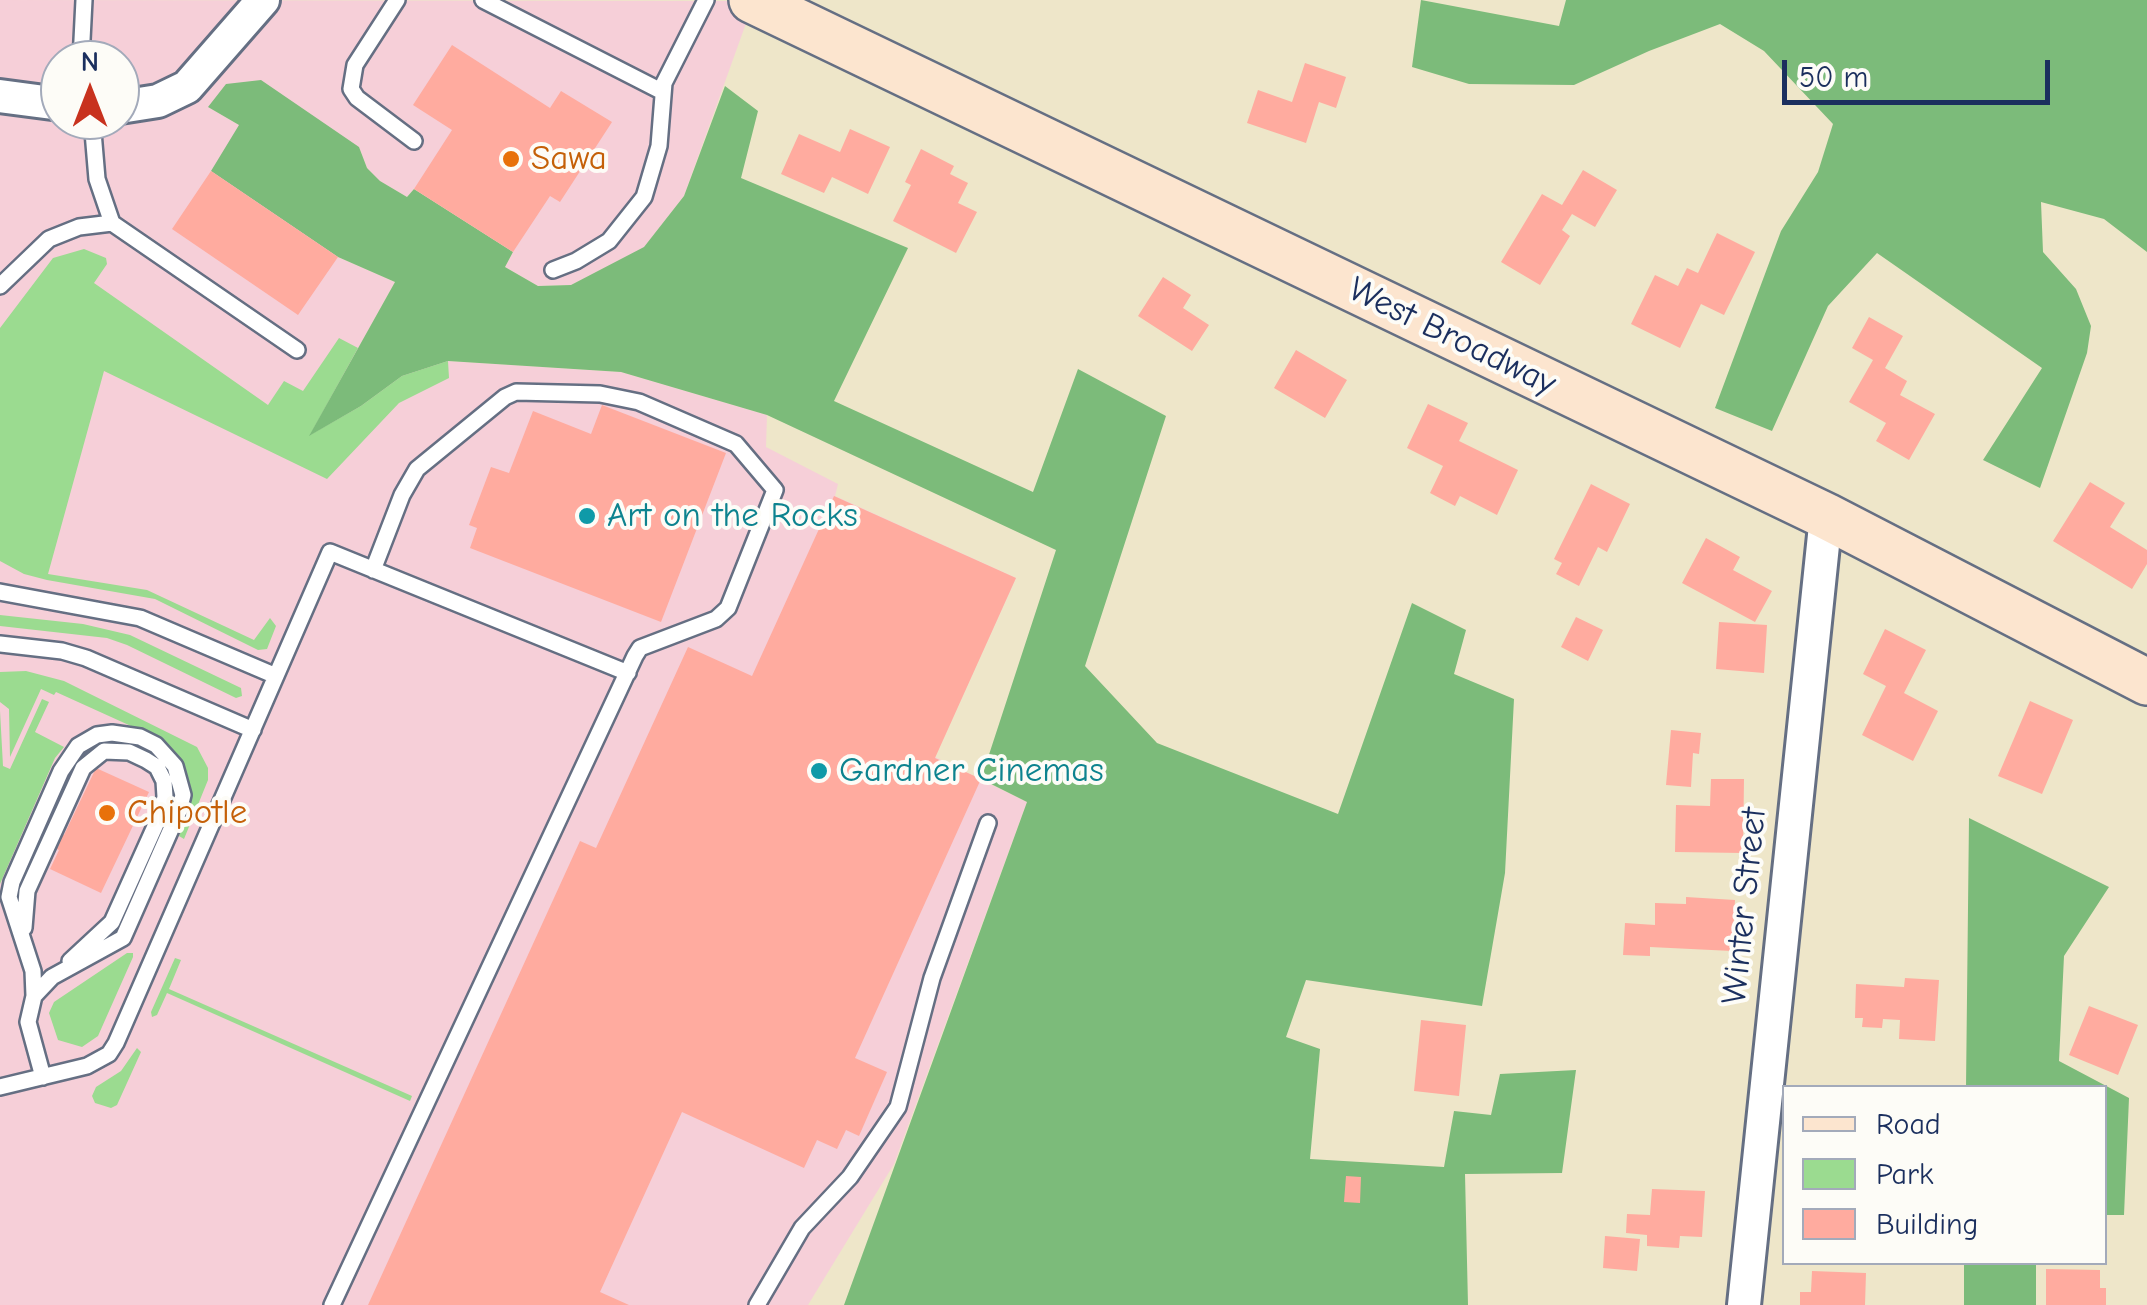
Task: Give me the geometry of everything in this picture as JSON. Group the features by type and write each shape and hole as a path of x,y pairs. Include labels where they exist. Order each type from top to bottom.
{"main road":[{"name":"West Broadway","path":"752,0 1826,516 2147,682"}],"street":[{"path":"140,104 158,101 188,87 264,0"},
{"path":"0,96 40,101"},
{"name":"Winter Street","path":"1744,1305 1826,516"}],"lane":[{"path":"82,40 84,0"},
{"path":"397,0 355,64 351,89 357,98 414,141"},
{"path":"483,0 663,92"},
{"path":"553,270 608,241 644,197 659,146 668,72 706,0"},
{"path":"94,140 98,179 112,223 297,350"},
{"path":"0,286 49,239 79,227 112,223"},
{"path":"332,1305 640,648 716,619 728,608 775,496 773,484 736,444 638,402 600,394 516,392 504,396 417,469 373,570"},
{"path":"0,1087 99,1061 116,1043 330,552 628,672"},
{"path":"0,592 82,604 140,618 276,676"},
{"path":"0,644 62,651 86,658 252,730"},
{"path":"34,996 52,976 116,944 131,925 180,812 182,795 174,766 156,745 140,737 112,733 86,740 69,757 9,889 35,979 28,1022 43,1077"},
{"path":"757,1305 802,1228 850,1177 898,1107 932,978 988,823"}],"shaded area":[{"path":"0,0 754,1 684,196 644,248 571,285 538,286 505,267 513,252 414,189 407,197 379,181 367,168 359,147 209,107 239,125 338,257 395,282 310,435 361,406 402,376 448,361 621,372 767,415 766,447 838,484 835,496 1016,578 935,757 1027,802 894,1164 808,1305 0,1305"}],"green space":[{"path":"1421,0 1559,26 1566,0 2147,0 2147,252 2104,219 2041,202 2043,252 2076,289 2091,326 2087,353 2040,488 1983,460 2042,368 1877,253 1828,306 1772,431 1715,408 1781,231 1818,172 1833,124 1764,51 1720,24 1574,85 1469,84 1412,67"},
{"path":"261,80 359,147 367,168 380,181 407,197 414,189 513,252 505,267 538,286 571,285 644,247 684,196 725,86 758,111 741,178 908,248 834,401 1033,492 1078,369 1166,416 1085,666 1157,743 1338,814 1412,603 1466,630 1454,674 1514,699 1505,873 1482,1006 1306,980 1286,1037 1320,1049 1310,1159 1444,1167 1454,1111 1491,1115 1500,1074 1576,1070 1562,1173 1465,1174 1468,1305 844,1305 1027,802 981,779 1056,550 767,415 621,372 448,361 402,376 309,436 395,282 338,257 211,171 239,125 208,107 226,84"},
{"path":"84,249 106,258 107,264 94,283 268,405 284,381 303,391 339,338 358,348 310,435 361,406 402,376 448,361 449,378 399,403 327,479 104,371 48,574 147,590 254,640 270,618 276,626 267,649 258,650 155,599 47,580 24,574 0,561 0,328 53,258"},
{"path":"0,615 83,624 130,635 241,688 242,696 236,698 107,638 0,626"},
{"path":"26,671 64,681 197,747 208,768 208,780 184,839 179,836 190,809 189,783 179,756 164,741 56,692 54,695 41,689 10,757 9,709 0,702 0,672"},
{"path":"42,699 49,702 35,732 64,747 55,758 0,884 0,711 3,766 10,769"},
{"path":"1969,818 2109,887 2064,956 2059,1061 2104,1085 1966,1085"},
{"path":"127,953 133,953 133,957 98,1036 82,1047 58,1040 49,1013 54,1002"},
{"path":"175,958 181,960 169,989 412,1096 410,1101 167,993 157,1015 152,1017"},
{"path":"137,1048 141,1052 117,1105 111,1108 95,1103 92,1096 96,1087 121,1071"},
{"path":"2107,1086 2129,1098 2124,1215 2107,1215"},
{"path":"1964,1265 2036,1265 2036,1305 1964,1305"}],"building":[{"name":"Sawa","path":"452,45 550,108 561,91 612,122 560,202 550,196 513,252 414,189 452,130 413,105"},
{"path":"1305,63 1346,77 1336,108 1319,102 1306,143 1247,123 1258,90 1292,102"},
{"path":"850,129 890,147 868,194 832,177 824,193 781,174 799,134 840,152"},
{"path":"921,149 954,166 950,174 968,183 958,203 977,212 956,253 893,221 911,185 905,182"},
{"path":"1583,170 1617,190 1595,227 1572,214 1562,230 1570,236 1540,285 1501,262 1542,194 1562,205"},
{"path":"211,171 338,257 298,315 172,229"},
{"path":"1717,233 1755,252 1724,315 1701,304 1680,348 1631,324 1655,275 1678,286 1687,268 1698,273"},
{"path":"1163,277 1191,295 1183,308 1209,325 1192,351 1138,316"},
{"path":"1869,317 1903,336 1885,368 1907,381 1900,395 1935,414 1909,460 1876,441 1886,423 1849,402 1873,360 1852,348"},
{"path":"1296,350 1347,380 1325,418 1274,388"},
{"path":"1428,404 1468,423 1459,441 1518,470 1497,515 1460,496 1455,506 1430,493 1443,466 1407,448"},
{"path":"602,405 726,453 661,622 470,548 477,528 469,525 491,467 509,473 533,411 591,434"},
{"path":"2090,482 2125,503 2110,527 2147,550 2147,564 2132,589 2053,541"},
{"path":"1591,484 1630,504 1607,552 1598,547 1579,586 1556,574 1562,563 1554,559"},
{"path":"834,496 1016,578 935,758 981,779 855,1058 887,1072 859,1136 846,1130 837,1149 817,1140 804,1168 682,1112 600,1292 629,1305 368,1305 580,841 596,848 688,647 752,676"},
{"path":"1706,538 1740,557 1733,570 1772,591 1755,622 1682,583"},
{"path":"1576,617 1603,630 1588,661 1561,647"},
{"path":"1719,622 1767,625 1764,673 1716,669"},
{"path":"1885,629 1926,650 1904,693 1938,711 1913,761 1862,735 1886,686 1863,674"},
{"path":"2030,701 2073,720 2042,794 1998,776"},
{"path":"1671,730 1701,733 1699,754 1693,753 1691,787 1666,785"},
{"name":"Chipotle","path":"96,768 149,792 101,893 50,869 59,850 52,847 58,833 64,835"},
{"path":"1711,779 1744,779 1743,853 1675,852 1676,805 1710,806"},
{"path":"1686,897 1735,900 1732,951 1650,947 1650,956 1623,955 1625,923 1655,925 1655,903 1686,904"},
{"path":"1905,978 1939,980 1935,1041 1899,1039 1900,1020 1883,1019 1882,1028 1862,1027 1863,1018 1855,1018 1856,984 1904,987"},
{"path":"2089,1006 2138,1025 2118,1075 2069,1055"},
{"path":"1421,1020 1466,1025 1459,1096 1414,1091"},
{"path":"1346,1176 1361,1177 1360,1203 1344,1202"},
{"path":"1652,1189 1705,1191 1702,1237 1680,1236 1679,1248 1647,1246 1647,1235 1626,1233 1627,1214 1650,1215"},
{"path":"1605,1236 1640,1239 1637,1271 1603,1268"},
{"path":"2046,1269 2100,1270 2100,1288 2106,1288 2106,1305 2046,1305"},
{"path":"1812,1271 1866,1273 1865,1305 1800,1305 1800,1292 1811,1292"}],"place":[{"name":"Sawa","path":"511,159"},
{"name":"Art on the Rocks","path":"587,516"},
{"name":"Gardner Cinemas","path":"819,771"},
{"name":"Chipotle","path":"107,813"}]}
